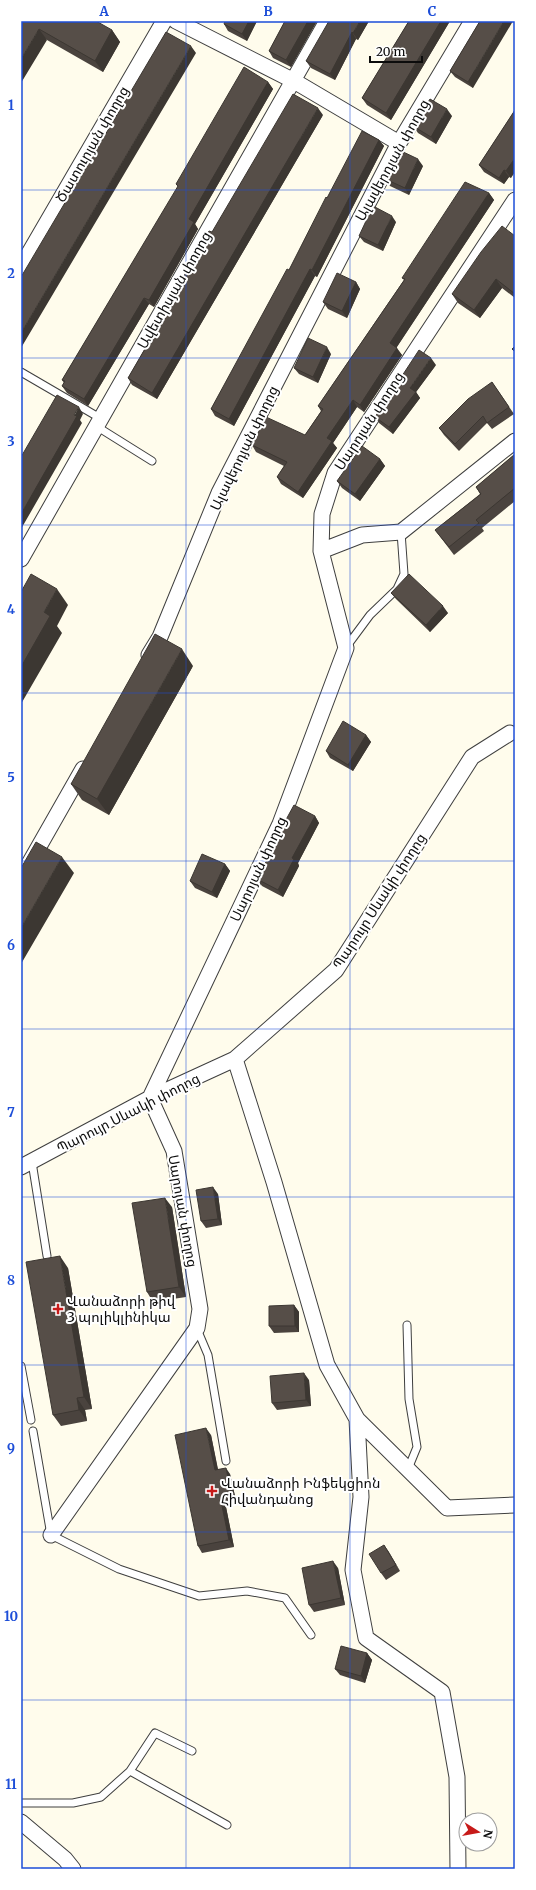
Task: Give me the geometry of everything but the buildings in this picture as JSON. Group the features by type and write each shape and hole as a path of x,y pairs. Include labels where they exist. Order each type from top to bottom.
{"street":[{"name":"Ծատուրյան փողոց","path":"21,267 164,21"},
{"path":"176,21 294,80 400,143"},
{"name":"Ավետիսյան փողոց","path":"21,559 327,21"},
{"name":"Ալավերդյան փողոց","path":"144,664 160,637 219,493 400,143 472,21"},
{"name":"Սարոյան փողոց","path":"51,1535 197,1328 200,1309 174,1152 150,1098 280,824 346,648 321,551 322,514 335,473 515,200"},
{"path":"321,551 362,535 401,532 515,441"},
{"name":"Պարույր Սևակի փողոց","path":"27,1165 150,1098 235,1059 336,970 472,757 510,733"},
{"path":"21,878 92,754"},
{"path":"235,1059 274,1182 327,1365 357,1419 447,1508 515,1505"},
{"path":"357,1419 361,1497 353,1570 366,1638 442,1692 457,1777 458,1869"},
{"path":"21,1822 65,1859 73,1869"}],"lane":[{"path":"21,372 98,422 152,461"},
{"path":"346,648 370,615 397,589 404,574 401,532"},
{"path":"27,1165 47,1256"},
{"path":"407,1325 408,1399 417,1447 408,1469"},
{"path":"197,1328 208,1355 226,1461"},
{"path":"21,1366 31,1420"},
{"path":"33,1431 51,1535 119,1569 199,1596 247,1591 285,1598 311,1635"},
{"path":"21,1803 73,1803 101,1797 130,1771 155,1733 192,1751"},
{"path":"130,1771 227,1825"}],"place":[{"name":"Վանաձորի թիվ 3 պոլիկլինիկա","path":"58,1309"},
{"name":"Վանաձորի Ինֆեկցիոն Հիվանդանոց","path":"212,1491"}]}
